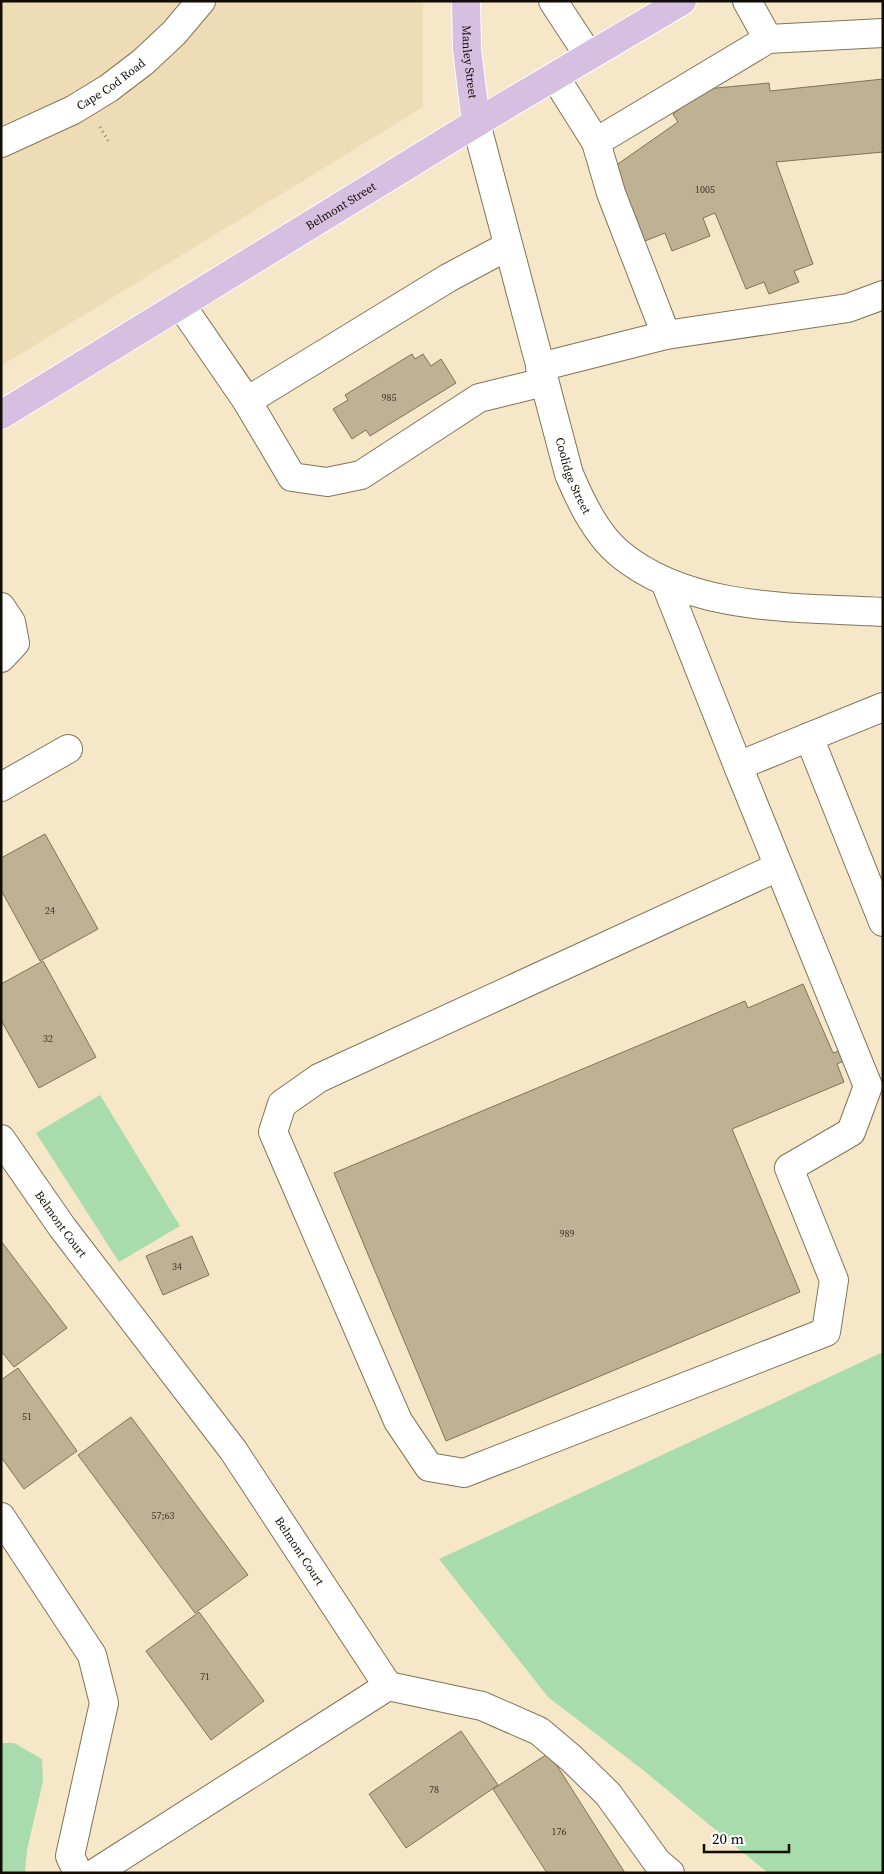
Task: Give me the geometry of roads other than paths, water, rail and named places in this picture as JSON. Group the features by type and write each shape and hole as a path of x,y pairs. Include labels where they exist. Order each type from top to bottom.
{"main road":[{"name":"Manley Street","path":"466,1 467,49 476,123"},
{"name":"Belmont Street","path":"1,415 476,123 682,1"}],"lane":[{"name":"Cape Cod Road","path":"1,142 73,110 109,88 143,62 174,34 201,1"},
{"path":"553,1 590,56"},
{"path":"746,1 768,39"},
{"path":"596,142 768,39 883,33"},
{"path":"555,77 596,142 611,192 666,334"},
{"name":"Coolidge Street","path":"476,123 568,474 580,499 600,530 620,553 665,582 695,593 761,605 883,612"},
{"path":"247,401 448,278 508,246"},
{"path":"181,305 247,401 292,477 327,482 361,475 479,398 542,375 666,334 848,308 883,295"},
{"path":"665,582 778,867 868,1086 851,1132 789,1168 834,1280 826,1332 464,1473 429,1467 398,1421 273,1132 282,1104 319,1078 778,867"},
{"path":"1,658 15,643 6,614"},
{"path":"738,766 883,707"},
{"path":"809,737 883,922"},
{"path":"1,787 68,749"},
{"name":"Belmont Court","path":"1,1139 62,1227 233,1450 388,1686"},
{"path":"1,1517 92,1655 104,1703 70,1856 78,1873"},
{"path":"95,1873 388,1686 482,1706 539,1731 571,1758 608,1794 657,1862 670,1873"}]}
